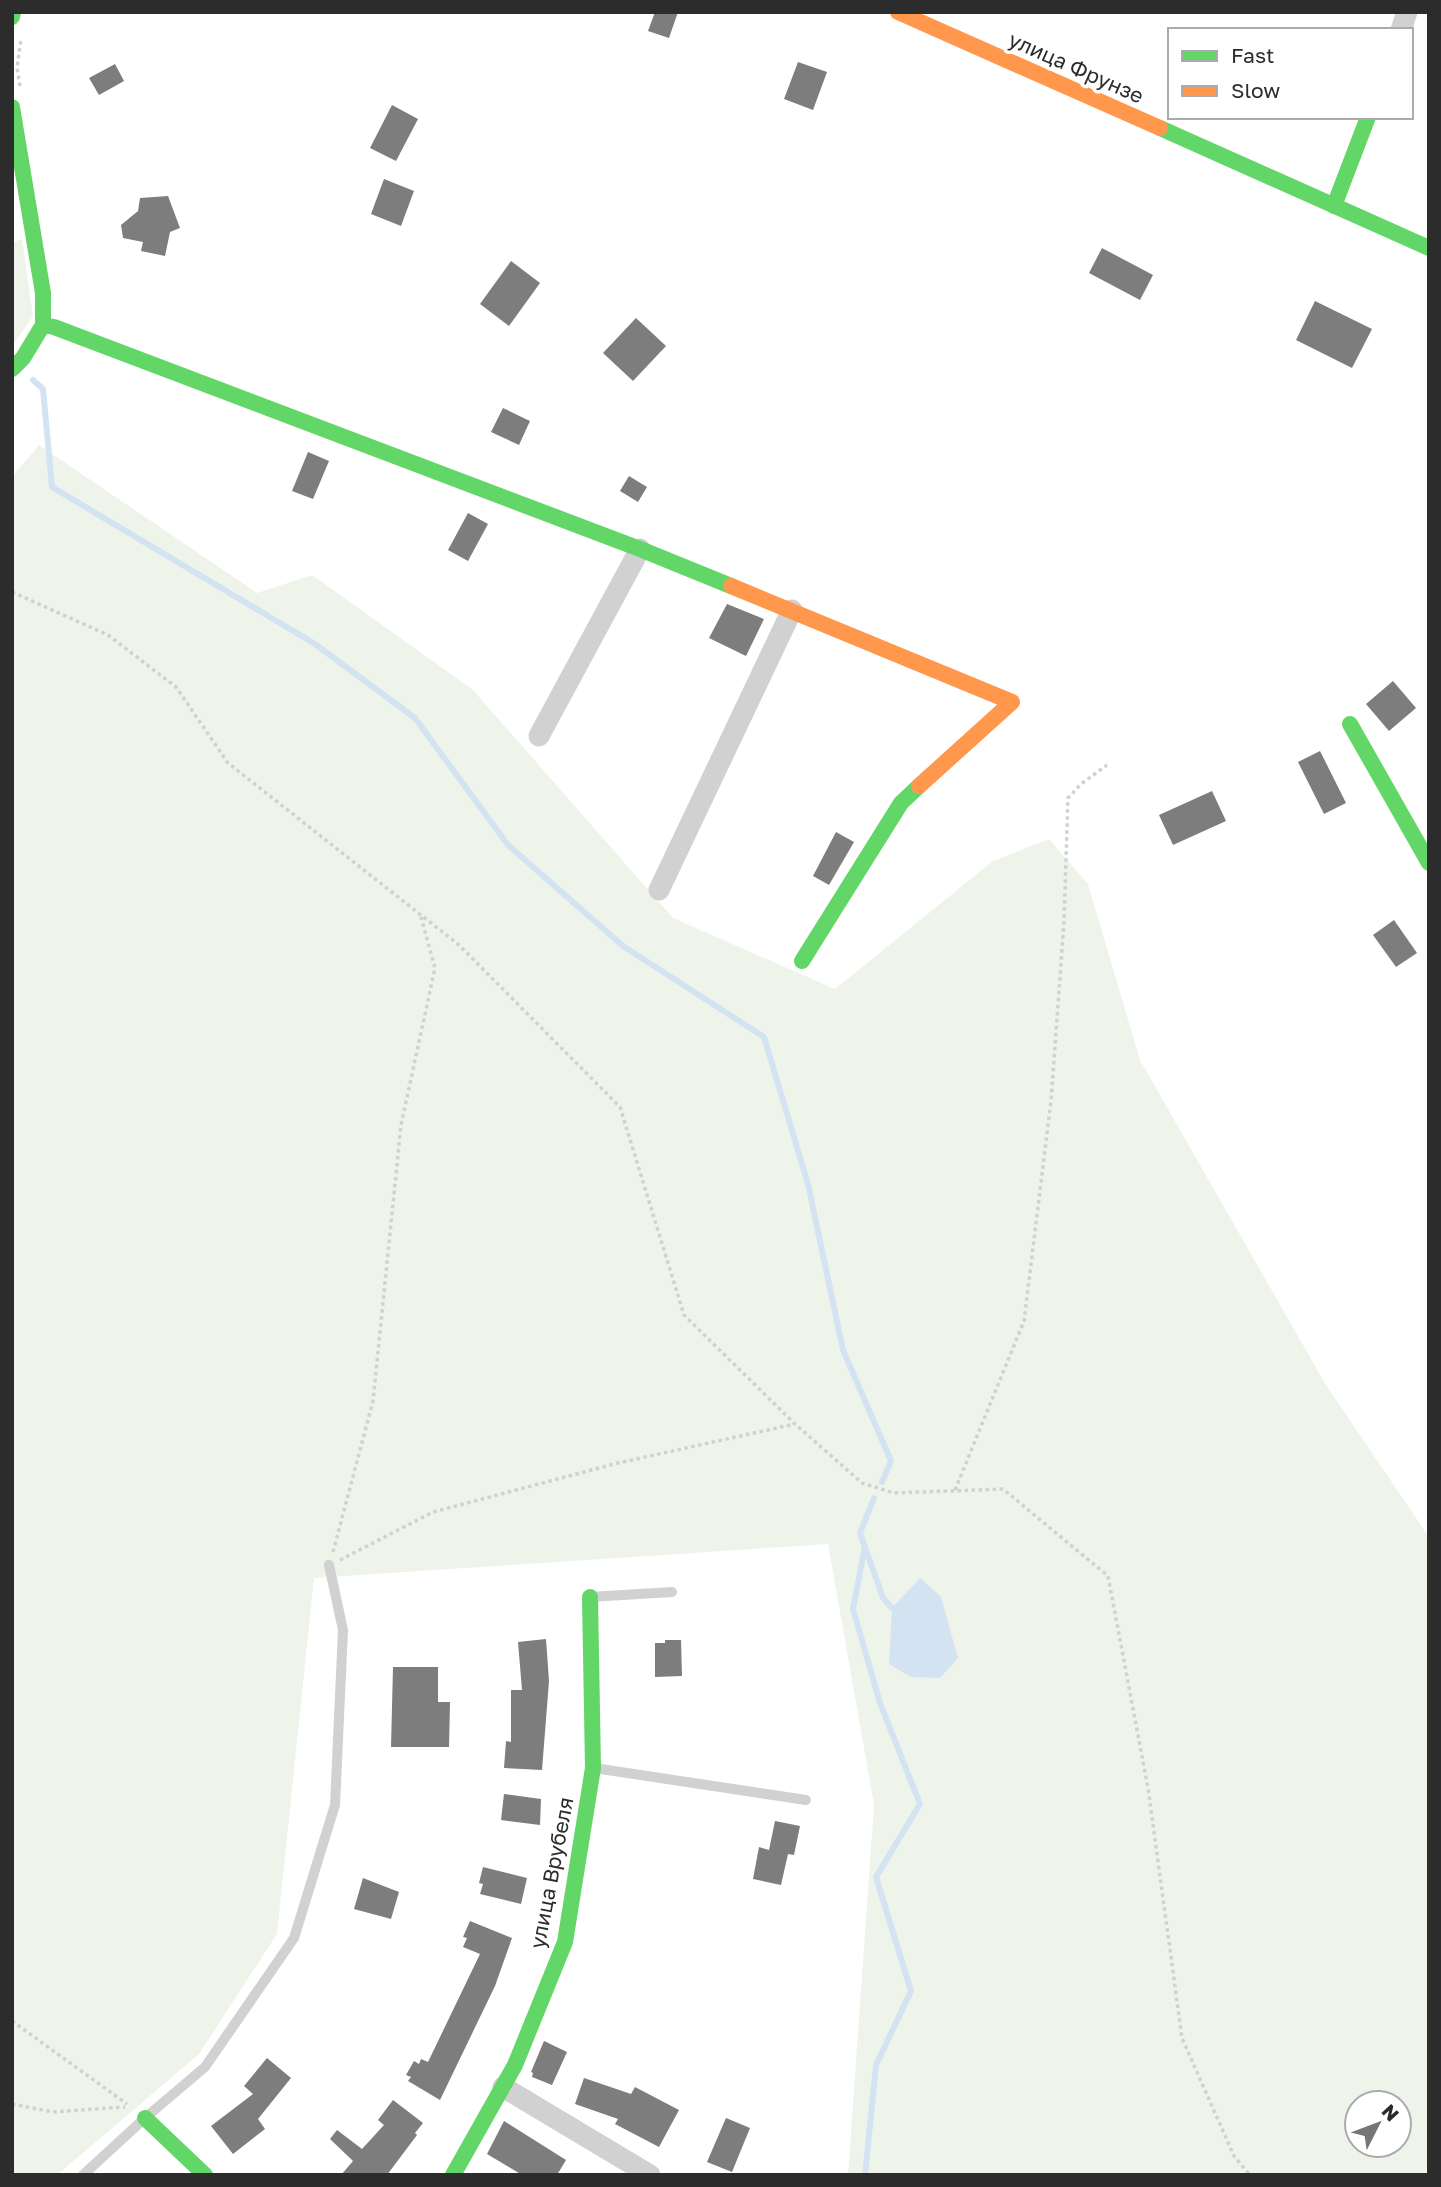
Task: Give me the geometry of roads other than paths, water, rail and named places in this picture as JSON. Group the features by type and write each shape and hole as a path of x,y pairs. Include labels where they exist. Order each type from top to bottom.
{"street":[{"name":"улица Фрунзе","path":"898,12 1429,248"},
{"path":"12,107 43,293 43,325 23,358 12,369"},
{"path":"1334,206 1367,119"},
{"path":"43,325 640,549 1012,702 901,803 802,961"},
{"path":"539,736 640,549"},
{"path":"659,890 792,610"},
{"path":"1350,724 1429,863"},
{"name":"улица Врубеля","path":"453,2175 515,2065 565,1942 593,1768 590,1597"},
{"path":"503,2087 650,2175"},
{"path":"145,2118 205,2175"}],"lane":[{"path":"83,2175 205,2067 293,1938 335,1805 343,1630 329,1565"},
{"path":"590,1597 671,1592"},
{"path":"593,1768 806,1800"}],"water":[{"path":"920,1578 941,1597 958,1658 940,1678 911,1677 889,1664 892,1608"}],"waterway":[{"path":"33,380 43,389 52,487 315,644 415,718 508,845 623,946 764,1037 808,1184 843,1350 891,1461 882,1482"},
{"path":"874,1498 860,1533 883,1598 892,1608"},
{"path":"865,1546 853,1609 880,1703 920,1804 876,1877 911,1991 876,2065 865,2175"}]}
